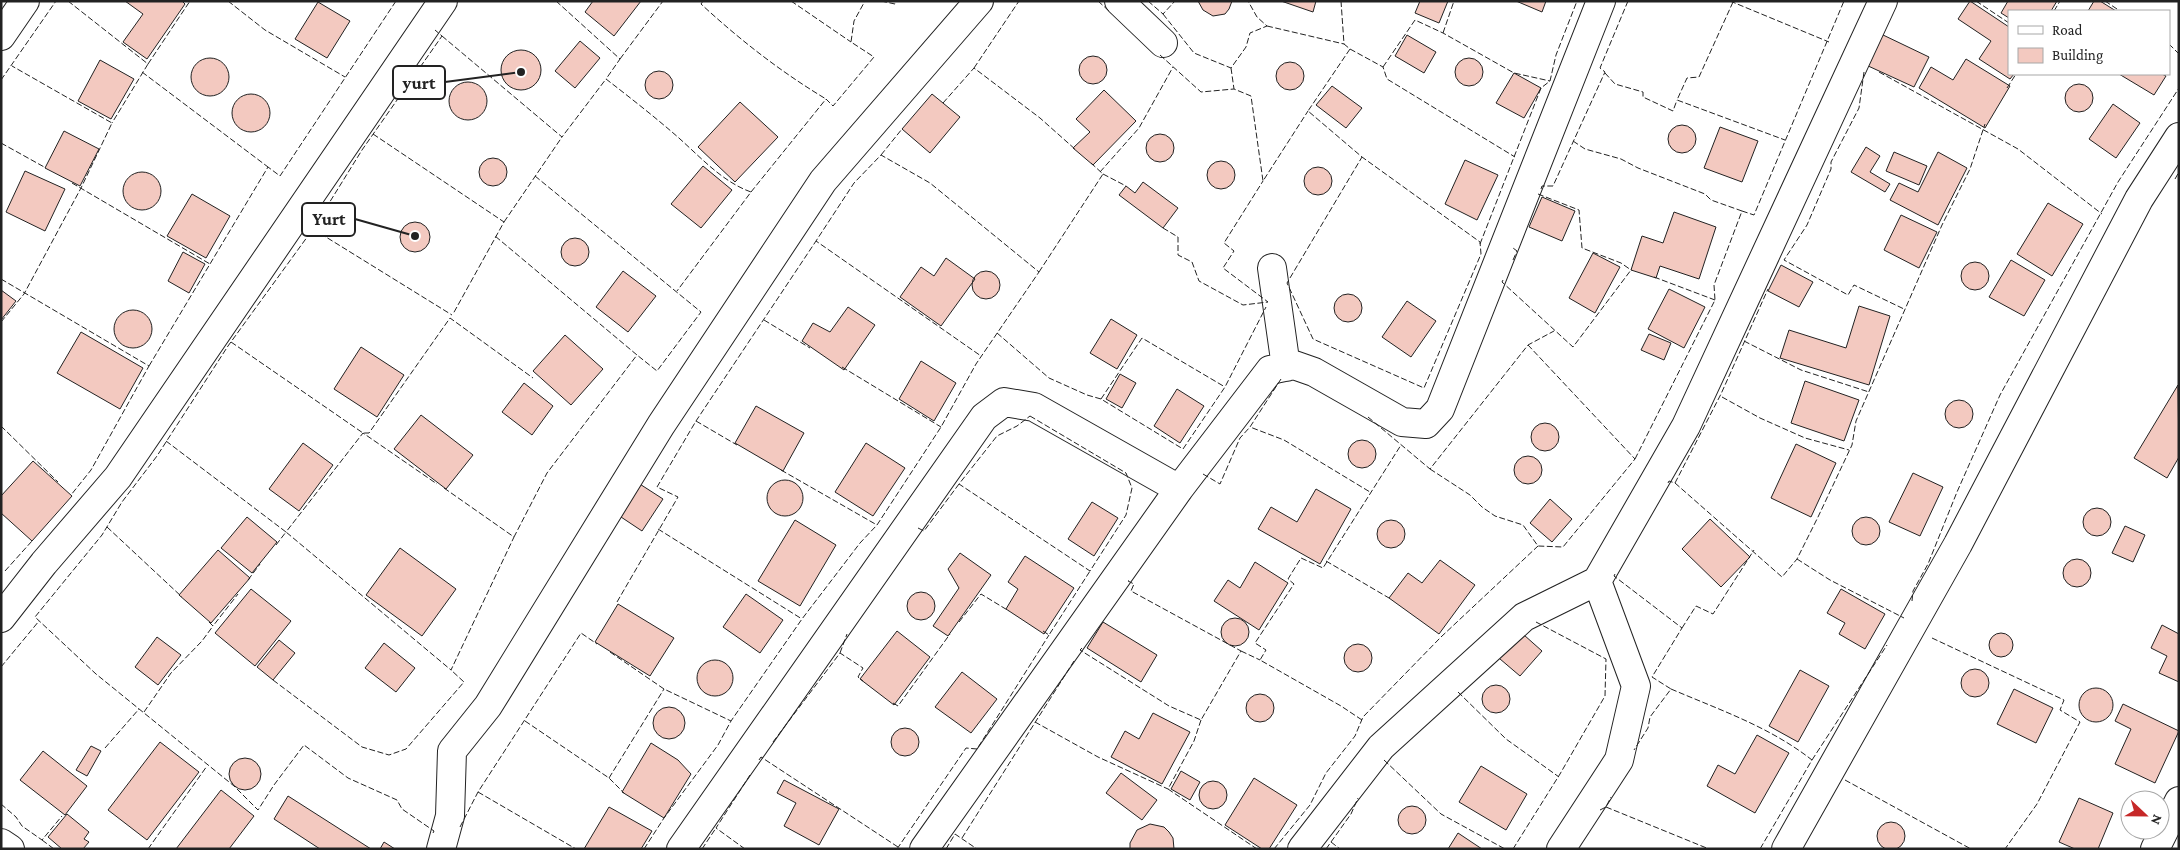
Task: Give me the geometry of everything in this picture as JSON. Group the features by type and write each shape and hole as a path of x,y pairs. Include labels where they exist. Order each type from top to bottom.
{"street":[{"path":"1,36 25,1"},
{"path":"1,618 44,563 118,477 443,1"},
{"path":"441,849 450,816 452,751 488,706 662,426 823,181 979,1"},
{"path":"1118,1 1163,44"},
{"path":"924,849 1179,489 1270,370 1294,365 1314,372 1402,422 1426,424 1440,409 1601,1"},
{"path":"1302,849 1381,747 1524,617 1597,581 1686,426 1883,1"},
{"path":"1786,849 1958,544 2140,199 2179,137"},
{"path":"1272,268 1286,367"},
{"path":"682,849 984,417 1004,402 1034,407 1179,489"},
{"path":"1561,849 1619,760 1636,686 1597,581"},
{"path":"2155,849 2179,801"},
{"path":"1,843 10,849"}],"building":[{"path":"125,1 182,1 185,4 147,59 123,42 143,14"},
{"path":"593,1 641,1 614,36 585,12"},
{"path":"1198,1 1232,1 1225,14 1213,16 1203,10"},
{"path":"1281,1 1316,1 1313,12"},
{"path":"1420,1 1448,1 1439,23 1415,13"},
{"path":"1516,1 1546,1 1542,12"},
{"path":"1970,1 2008,26 2008,75 2013,75 2010,79 1979,59 1991,41 1958,19"},
{"path":"2008,1 2057,1 2052,10 2008,10 2008,17 2001,13"},
{"path":"2094,1 2100,1 2114,10 2089,10"},
{"path":"318,2 350,21 327,58 295,39"},
{"path":"1881,34 1929,57 1914,87 1866,65"},
{"path":"1407,35 1436,52 1424,73 1395,56"},
{"path":"580,41 600,58 575,88 555,71"},
{"path":"525,50 532,53 538,59 541,70 540,78 532,87 525,90 517,90 510,87 502,78 501,66 504,59 513,51"},
{"path":"1093,56 1103,60 1107,70 1103,80 1093,84 1083,80 1079,70 1083,60"},
{"path":"210,58 224,63 229,77 224,91 210,96 196,91 191,77 196,63"},
{"path":"1469,58 1479,62 1483,72 1479,82 1469,86 1459,82 1455,72 1459,62"},
{"path":"1966,59 2010,86 1985,128 1919,88 1931,67 1953,80"},
{"path":"100,60 134,79 111,119 78,101"},
{"path":"1290,62 1300,66 1304,76 1300,86 1290,90 1280,86 1276,76 1280,66"},
{"path":"659,71 669,75 673,85 669,95 659,99 649,95 645,85 649,75"},
{"path":"1514,73 1541,88 1524,118 1496,103"},
{"path":"2121,75 2166,76 2154,95"},
{"path":"468,82 482,87 487,101 482,115 468,120 454,115 449,101 454,87"},
{"path":"2079,84 2089,88 2093,98 2089,108 2079,112 2069,108 2065,98 2069,88"},
{"path":"1332,86 1362,108 1346,128 1316,105"},
{"path":"1104,90 1136,121 1093,165 1073,148 1090,132 1076,119"},
{"path":"251,94 265,99 270,113 265,127 251,132 237,127 232,113 237,99"},
{"path":"932,94 960,117 930,153 902,129"},
{"path":"740,102 778,137 735,182 698,147"},
{"path":"2113,104 2140,123 2116,158 2089,139"},
{"path":"1682,125 1692,129 1696,139 1692,149 1682,153 1672,149 1668,139 1672,129"},
{"path":"1720,127 1758,141 1742,182 1704,168"},
{"path":"64,131 99,149 80,186 45,168"},
{"path":"1160,134 1170,138 1174,148 1170,158 1160,162 1150,158 1146,148 1150,138"},
{"path":"1866,147 1880,156 1870,172 1890,184 1885,192 1851,172"},
{"path":"1894,152 1927,166 1919,185 1886,171"},
{"path":"1938,152 1967,168 1938,225 1890,200 1899,183 1918,192"},
{"path":"493,158 503,162 507,172 503,182 493,186 483,182 479,172 483,162"},
{"path":"1465,160 1498,175 1477,220 1445,204"},
{"path":"1221,161 1231,165 1235,175 1231,185 1221,189 1211,185 1207,175 1211,165"},
{"path":"703,166 732,190 701,228 671,204"},
{"path":"1318,167 1328,171 1332,181 1328,191 1318,195 1308,191 1304,181 1308,171"},
{"path":"25,171 65,189 45,231 6,212"},
{"path":"142,172 156,177 161,191 156,205 142,210 128,205 123,191 128,177"},
{"path":"1143,182 1178,208 1163,228 1119,195 1126,186 1135,193"},
{"path":"192,194 230,216 206,258 167,236"},
{"path":"1542,197 1575,211 1562,241 1529,227"},
{"path":"2048,203 2083,224 2052,276 2017,254"},
{"path":"1674,212 1716,227 1699,279 1660,266 1656,278 1631,270 1642,236 1663,243"},
{"path":"1901,215 1937,232 1919,268 1884,250"},
{"path":"415,222 426,226 430,237 426,248 415,252 404,248 400,237 404,226"},
{"path":"575,238 585,242 589,252 585,262 575,266 565,262 561,252 565,242"},
{"path":"183,252 205,264 189,293 168,281"},
{"path":"1593,253 1620,267 1595,313 1569,298"},
{"path":"946,258 975,279 941,326 900,297 921,267 934,276"},
{"path":"2011,260 2045,280 2024,316 1989,297"},
{"path":"1975,262 1985,266 1989,276 1985,286 1975,290 1965,286 1961,276 1965,266"},
{"path":"1781,265 1813,282 1799,307 1768,291"},
{"path":"623,271 656,296 628,332 596,307"},
{"path":"986,271 996,275 1000,285 996,295 986,299 976,295 972,285 976,275"},
{"path":"1669,289 1705,307 1684,348 1648,329"},
{"path":"1,290 16,301 1,320"},
{"path":"1348,294 1358,298 1362,308 1358,318 1348,322 1338,318 1334,308 1338,298"},
{"path":"1407,301 1436,321 1411,357 1382,337"},
{"path":"1859,306 1890,316 1869,385 1780,358 1789,330 1846,348"},
{"path":"848,307 875,325 844,370 802,341 813,323 830,332"},
{"path":"133,310 147,315 152,329 147,343 133,348 119,343 114,329 119,315"},
{"path":"1111,319 1137,335 1117,369 1090,353"},
{"path":"81,332 143,368 120,409 57,373"},
{"path":"1649,334 1671,343 1664,360 1641,350"},
{"path":"565,335 603,369 571,405 533,371"},
{"path":"361,347 404,375 377,417 334,389"},
{"path":"921,361 956,383 934,421 899,399"},
{"path":"1120,374 1136,383 1122,408 1106,399"},
{"path":"1805,381 1859,400 1844,441 1791,423"},
{"path":"524,383 553,406 532,435 502,412"},
{"path":"2178,385 2179,457 2167,478 2134,458"},
{"path":"1177,389 1204,406 1180,443 1154,426"},
{"path":"1959,400 1969,404 1973,414 1969,424 1959,428 1949,424 1945,414 1949,404"},
{"path":"756,406 804,433 783,471 735,443"},
{"path":"421,415 473,455 446,489 394,449"},
{"path":"1545,423 1555,427 1559,437 1555,447 1545,451 1535,447 1531,437 1535,427"},
{"path":"1362,440 1372,444 1376,454 1372,464 1362,468 1352,464 1348,454 1352,444"},
{"path":"303,443 333,465 299,511 269,489"},
{"path":"866,443 905,468 873,516 835,492"},
{"path":"1796,444 1836,463 1811,517 1771,498"},
{"path":"1528,456 1538,460 1542,470 1538,480 1528,484 1518,480 1514,470 1518,460"},
{"path":"33,461 72,496 32,541 1,513 1,496"},
{"path":"1913,473 1943,487 1920,536 1889,522"},
{"path":"632,479 663,499 642,531 612,511"},
{"path":"785,480 792,481 798,485 802,491 802,505 798,511 792,515 785,516 778,515 772,511 768,505 767,498 768,491 772,485 778,481"},
{"path":"1316,489 1351,509 1320,564 1258,529 1271,507 1297,522"},
{"path":"1550,499 1572,519 1552,542 1530,523"},
{"path":"1092,502 1118,518 1094,556 1068,539"},
{"path":"2097,508 2107,512 2111,522 2107,532 2097,536 2087,532 2083,522 2087,512"},
{"path":"247,517 277,542 252,573 221,548"},
{"path":"1866,517 1876,521 1880,531 1876,541 1866,545 1856,541 1852,531 1856,521"},
{"path":"1710,519 1750,557 1721,587 1682,549"},
{"path":"795,520 836,545 800,606 758,581"},
{"path":"1391,520 1401,524 1405,534 1401,544 1391,548 1381,544 1377,534 1381,524"},
{"path":"2125,526 2145,535 2133,562 2112,553"},
{"path":"400,548 456,589 422,636 366,595"},
{"path":"218,550 250,578 211,623 179,595"},
{"path":"960,553 991,575 948,636 933,626 959,588 948,569"},
{"path":"1025,556 1074,588 1044,634 1006,609 1018,589 1008,582"},
{"path":"2077,559 2087,563 2091,573 2087,583 2077,587 2067,583 2063,573 2067,563"},
{"path":"1440,560 1475,585 1439,634 1389,598 1408,573 1422,583"},
{"path":"1255,562 1288,583 1259,630 1214,601 1228,580 1240,588"},
{"path":"251,589 291,621 255,666 215,633"},
{"path":"1841,589 1885,614 1865,649 1839,634 1845,623 1827,613"},
{"path":"921,592 931,596 935,606 931,616 921,620 911,616 907,606 911,596"},
{"path":"746,594 783,620 760,653 723,627"},
{"path":"618,604 674,638 650,676 595,642"},
{"path":"1235,618 1245,622 1249,632 1245,642 1235,646 1225,642 1221,632 1225,622"},
{"path":"1103,622 1157,655 1141,682 1087,648"},
{"path":"2162,625 2179,634 2179,682 2159,673 2167,656 2151,648"},
{"path":"1515,627 1542,651 1520,676 1493,653"},
{"path":"897,631 930,657 894,705 860,679"},
{"path":"2001,633 2010,636 2013,645 2010,654 2001,657 1992,654 1989,645 1992,636"},
{"path":"157,637 181,655 158,685 135,667"},
{"path":"279,640 295,653 273,680 257,667"},
{"path":"384,643 415,668 396,692 365,668"},
{"path":"1358,644 1368,648 1372,658 1368,668 1358,672 1348,668 1344,658 1348,648"},
{"path":"715,660 722,661 728,665 732,671 732,685 728,691 722,695 715,696 708,695 702,691 698,685 697,678 698,671 702,665 708,661"},
{"path":"1975,669 1985,673 1989,683 1985,693 1975,697 1965,693 1961,683 1965,673"},
{"path":"1800,670 1829,686 1798,742 1769,726"},
{"path":"962,672 997,699 971,733 935,707"},
{"path":"1496,685 1506,689 1510,699 1506,709 1496,713 1486,709 1482,699 1486,689"},
{"path":"2096,688 2108,693 2113,705 2108,717 2096,722 2084,717 2079,705 2084,693"},
{"path":"2014,689 2053,708 2036,743 1997,724"},
{"path":"1260,694 1270,698 1274,708 1270,718 1260,722 1250,718 1246,708 1250,698"},
{"path":"2123,704 2179,731 2155,783 2115,764 2131,729 2115,721"},
{"path":"669,707 675,708 680,712 684,717 684,729 680,734 675,738 669,739 663,738 658,734 654,729 653,723 654,717 658,712 663,708"},
{"path":"1153,713 1190,732 1162,784 1111,757 1125,731 1139,739"},
{"path":"905,728 915,732 919,742 915,752 905,756 895,752 891,742 895,732"},
{"path":"1757,735 1789,753 1755,813 1707,786 1718,765 1735,774"},
{"path":"160,742 199,772 147,840 108,810"},
{"path":"651,743 678,760 691,774 664,818 622,792"},
{"path":"91,746 101,751 87,776 76,770"},
{"path":"43,751 87,786 65,815 20,780"},
{"path":"245,758 251,759 256,763 260,768 260,780 256,785 251,789 245,790 239,789 234,785 230,780 229,774 230,768 234,763 239,759"},
{"path":"1481,766 1527,794 1506,830 1459,802"},
{"path":"1181,771 1200,782 1190,800 1171,789"},
{"path":"1121,773 1157,800 1142,820 1106,793"},
{"path":"1254,778 1297,805 1269,849 1262,849 1225,825"},
{"path":"784,780 839,809 819,845 784,826 796,803 777,793"},
{"path":"1213,781 1223,785 1227,795 1223,805 1213,809 1203,805 1199,795 1203,785"},
{"path":"221,790 254,816 229,849 176,849"},
{"path":"288,796 371,849 320,849 274,819"},
{"path":"2079,798 2113,813 2098,849 2075,849 2059,842"},
{"path":"1412,806 1422,810 1426,820 1422,830 1412,834 1402,830 1398,820 1402,810"},
{"path":"609,807 652,831 641,849 584,849"},
{"path":"67,814 89,832 84,839 89,842 83,849 62,849 48,837"},
{"path":"1891,822 1901,826 1905,836 1901,846 1891,850 1881,846 1877,836 1881,826"},
{"path":"1150,824 1164,827 1169,832 1173,838 1174,849 1130,849 1130,843 1137,830"},
{"path":"1458,833 1482,849 1448,849"},
{"path":"384,842 395,849 380,849"}],"fence":[{"path":"1,80 56,1"},
{"path":"68,1 148,64 112,123"},
{"path":"148,64 190,1"},
{"path":"228,1 265,30 345,77"},
{"path":"149,366 268,167 280,176 396,1"},
{"path":"556,1 620,59 606,79"},
{"path":"620,59 663,1"},
{"path":"703,1 701,4 746,43 777,67 826,99"},
{"path":"791,1 851,42"},
{"path":"751,192 826,99 833,106 874,57 851,42 854,21 865,1"},
{"path":"881,1 895,4 897,1"},
{"path":"974,68 1019,1"},
{"path":"1098,1 1109,11"},
{"path":"1148,1 1163,14 1175,1"},
{"path":"1163,14 1194,53 1231,68 1246,47 1250,33 1267,26 1257,17 1248,1"},
{"path":"1341,1 1344,44 1350,49 1308,111 1362,157 1287,283 1313,339 1424,388 1481,254 1480,242 1362,157"},
{"path":"1443,33 1454,1"},
{"path":"1480,244 1541,88 1550,81 1556,55 1577,1"},
{"path":"1541,189 1542,186 1553,186 1605,72 1600,68 1628,1"},
{"path":"1730,1 1829,42"},
{"path":"1635,459 1715,300 1714,285 1742,211 1754,215 1844,1"},
{"path":"1976,1 2008,22"},
{"path":"2055,10 2060,1"},
{"path":"2105,1 2118,10"},
{"path":"1733,2 1699,77 1687,78 1677,100 1785,140"},
{"path":"1383,67 1415,20 1443,33 1514,73 1550,81"},
{"path":"1267,26 1344,44"},
{"path":"433,833 434,831 402,809 397,800 348,778 304,745 258,810 234,786 96,674 35,617 102,535 122,502 157,456 228,346 313,229 362,150 442,36 435,30"},
{"path":"442,36 562,137 606,79 664,125 719,174 751,192 677,291"},
{"path":"2170,45 2179,54"},
{"path":"1350,49 1383,67 1387,79 1515,157"},
{"path":"1160,55 1201,92 1234,89"},
{"path":"1,322 24,294 81,188 112,123 12,66"},
{"path":"1100,172 1139,128 1173,67"},
{"path":"943,103 974,68 1040,118 1076,150"},
{"path":"1231,68 1234,89 1251,96 1263,181 1308,111"},
{"path":"142,72 268,167"},
{"path":"1864,72 1859,108 1831,162 1831,169 1807,225 1784,260 1848,295 1854,285 1904,309"},
{"path":"1879,72 2018,149 2102,214"},
{"path":"1605,73 1615,84 1643,92 1643,97 1673,111 1677,100"},
{"path":"2007,88 2015,75"},
{"path":"1912,601 1913,591 1928,564 1957,492 2000,395 2118,182 2179,88"},
{"path":"1675,483 1782,577 1797,559 1852,445 1856,421 1942,225 1970,169 1985,124"},
{"path":"881,155 902,129"},
{"path":"373,134 504,222 453,314"},
{"path":"504,222 562,137"},
{"path":"1573,141 1585,149 1621,159 1638,168 1705,194 1711,200 1742,211"},
{"path":"1,143 46,168"},
{"path":"644,849 664,818 718,745 731,721 802,619 860,543 877,525 941,427 976,364 1039,272 930,183 881,155 854,183 816,241 981,356"},
{"path":"1039,272 1103,174 1091,163"},
{"path":"2175,179 2179,172"},
{"path":"1103,174 1126,186"},
{"path":"535,176 701,312 657,371 637,355"},
{"path":"1163,228 1178,237 1178,255 1192,262 1199,281 1243,305 1268,302 1223,268 1234,251 1224,243 1263,181"},
{"path":"72,183 210,264"},
{"path":"1538,194 1579,210 1582,248 1621,263 1631,270"},
{"path":"313,229 452,315"},
{"path":"444,488 514,537 547,473 637,355 495,236"},
{"path":"617,602 678,497 657,487 696,421 816,241"},
{"path":"1513,248 1517,251 1513,260"},
{"path":"1503,280 1502,282 1573,347 1632,270"},
{"path":"1654,277 1715,300"},
{"path":"1,279 149,366 91,470 71,495"},
{"path":"1668,483 1669,481 1675,483 1721,394 1768,289"},
{"path":"997,333 1049,378 1087,395 1101,399 1183,449 1225,387 1266,307"},
{"path":"231,342 363,433 369,433 450,318 533,378"},
{"path":"764,320 810,348"},
{"path":"1368,417 1430,469 1528,345 1554,331"},
{"path":"1101,399 1142,338 1225,387"},
{"path":"1744,341 1801,370 1869,392"},
{"path":"1430,469 1470,495 1495,516 1523,525 1538,546 1563,547 1635,459 1528,345"},
{"path":"842,367 941,427"},
{"path":"1281,379 1250,427 1284,440 1370,492"},
{"path":"1722,397 1760,418 1805,438 1849,450"},
{"path":"1030,416 1126,473 1132,488 1126,515 1090,571 959,484 997,436 1017,426 1030,416"},
{"path":"696,421 737,445"},
{"path":"1,426 58,482"},
{"path":"1203,474 1220,484 1240,438 1250,427"},
{"path":"166,441 286,532 363,433 437,484"},
{"path":"1362,720 1260,660 1266,650 1255,643 1294,584 1288,579 1301,558 1323,568 1401,445"},
{"path":"781,470 877,525"},
{"path":"918,528 924,531 959,484"},
{"path":"107,527 182,597"},
{"path":"658,529 802,619"},
{"path":"276,545 286,532 451,670 514,537"},
{"path":"5,571 32,541"},
{"path":"1274,849 1310,805 1326,773 1355,736 1363,717 1441,637 1538,546"},
{"path":"1682,628 1696,606 1713,614 1754,550"},
{"path":"1797,559 1830,580 1904,618"},
{"path":"1326,561 1389,598"},
{"path":"248,580 260,564"},
{"path":"1043,631 1049,635 1090,571"},
{"path":"1615,574 1614,576 1682,628 1652,677 1671,689 1650,717 1648,728 1634,750"},
{"path":"1082,648 1080,650 1169,706 1201,720 1241,651 1131,591 1134,584 1128,581 1130,579"},
{"path":"209,622 213,626 238,594"},
{"path":"959,622 981,594 1009,611"},
{"path":"1,667 39,621"},
{"path":"1513,849 1560,774 1605,696 1606,659 1536,622"},
{"path":"144,712 171,673 202,641 213,626"},
{"path":"460,827 478,792 581,633 597,644"},
{"path":"840,653 847,634"},
{"path":"893,703 898,706 950,634"},
{"path":"897,849 966,748 977,749 1049,635"},
{"path":"1932,638 2064,700 2060,710 2080,722 2037,804 2005,849"},
{"path":"1812,760 1887,645"},
{"path":"1241,651 1260,660"},
{"path":"610,652 664,689 731,721"},
{"path":"773,742 840,653 863,668 858,677 863,681"},
{"path":"962,838 1074,661"},
{"path":"273,680 362,747 389,755 406,749 464,682 451,670"},
{"path":"609,778 664,689"},
{"path":"1671,689 1762,729 1796,748 1812,760 1760,849"},
{"path":"1458,692 1506,739 1559,777"},
{"path":"105,748 139,709"},
{"path":"1201,720 1194,741 1168,789 1257,849"},
{"path":"525,721 609,778 624,793"},
{"path":"1035,722 1098,757 1168,789"},
{"path":"759,760 761,757 898,847"},
{"path":"1384,760 1441,814 1505,849"},
{"path":"148,849 207,766"},
{"path":"745,849 716,828 750,775"},
{"path":"1845,780 1971,849"},
{"path":"478,792 576,849"},
{"path":"1600,810 1606,807 1611,797"},
{"path":"1326,849 1351,814 1358,798"},
{"path":"1,804 16,817 22,826 42,840 62,816"},
{"path":"1606,807 1709,849"},
{"path":"702,849 716,828"},
{"path":"946,849 955,834 977,849"},
{"path":"42,840 54,849"},
{"path":"1331,842 1340,849"}],"place":[{"name":"yurt","path":"521,72"},
{"name":"Yurt","path":"415,236"}]}
